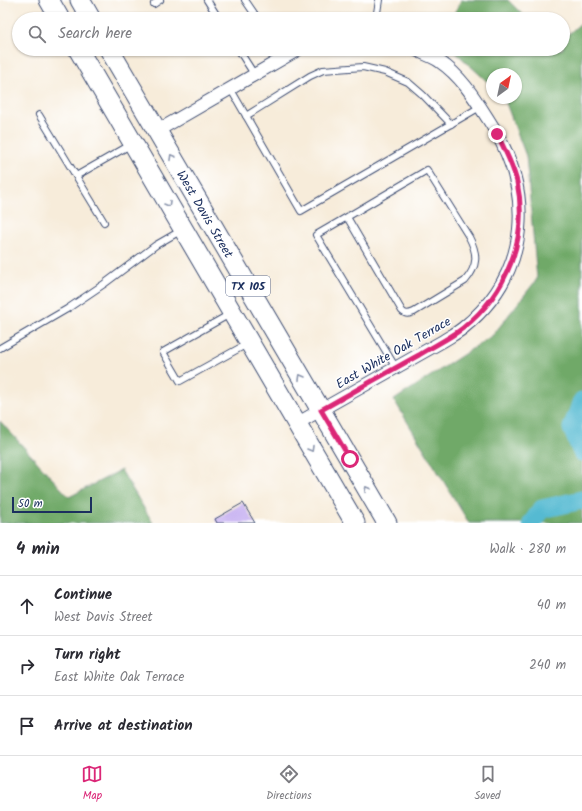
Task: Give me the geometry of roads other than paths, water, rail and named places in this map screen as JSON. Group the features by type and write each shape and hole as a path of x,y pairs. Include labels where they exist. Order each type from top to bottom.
{"main road":[{"path":"49,0 56,12"},
{"path":"80,0 87,12"},
{"name":"West Davis Street","path":"82,56 250,343 350,520"},
{"path":"93,56 139,130 145,134 157,132"},
{"name":"West Davis Street","path":"112,56 387,523"},
{"path":"183,230 193,226 202,230 237,285 256,300"}],"street":[{"path":"157,132 254,74 276,56"},
{"name":"East White Oak Terrace","path":"296,424 443,341 463,328 494,296 512,262 518,239 520,200 512,166 497,134 469,89 453,72 428,56"}],"lane":[{"path":"154,4 160,0"},
{"path":"207,0 215,12"},
{"path":"245,0 253,12"},
{"path":"377,12 379,0"},
{"path":"242,56 254,74"},
{"path":"246,116 310,76 323,70 363,67 386,72 408,82 451,124"},
{"path":"230,88 301,211 480,107"},
{"path":"39,115 104,222"},
{"path":"76,176 133,144"},
{"path":"347,217 404,314 414,312 465,281 470,275 476,257 475,249 470,237 427,170 316,235 396,368"},
{"path":"0,348 67,309 104,284 156,245 183,230"},
{"path":"232,313 163,352 180,381 250,343"}],"waterway":[{"path":"582,401 572,428 582,452"},
{"path":"532,523 542,509 582,500"}]}
